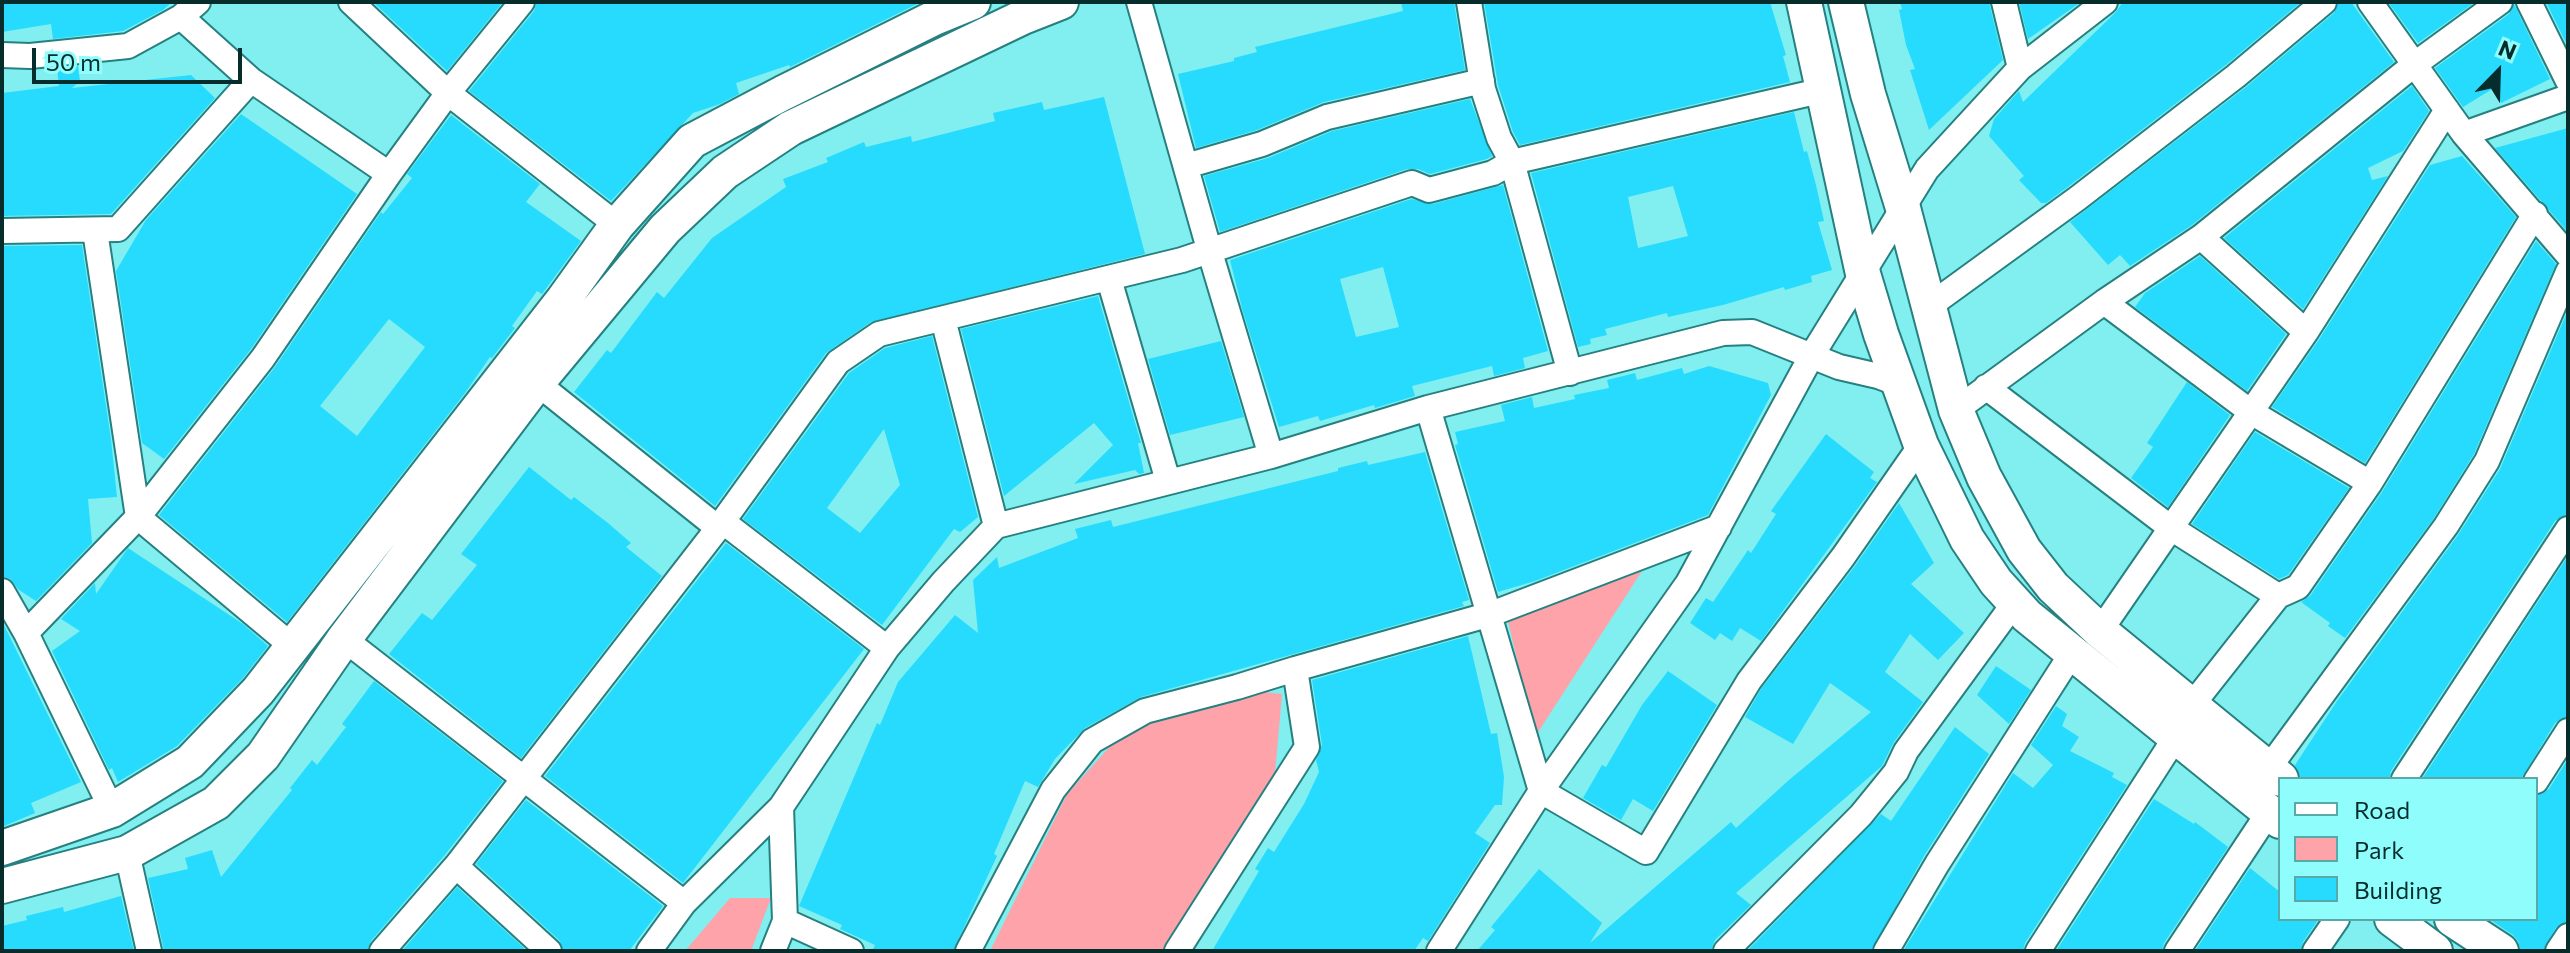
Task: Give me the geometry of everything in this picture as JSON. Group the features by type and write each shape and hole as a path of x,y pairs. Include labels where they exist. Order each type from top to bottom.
{"main road":[{"path":"2,848 112,810 190,762 258,691 563,300 617,225 692,141 934,10 973,2"},
{"path":"2,886 127,853 216,803 263,756 344,639 537,383 665,229 725,172 791,128 1023,17 1061,2"},
{"path":"1804,2 1863,274 1921,445 1967,539 1996,582 2027,616 2274,816"},
{"path":"1846,2 1868,94 1903,208 1956,410 1984,477 2024,550 2053,587 2100,631 2275,774"},
{"path":"2395,921 2435,951"},
{"path":"2455,921 2501,951"}],"street":[{"path":"351,2 448,93 617,225"},
{"path":"26,633 138,517 263,358 389,174 448,93 522,2"},
{"path":"1139,2 1271,456"},
{"path":"1469,2 1482,81 1499,138 1512,162 1570,373"},
{"path":"2004,2 2020,68"},
{"path":"1439,951 1541,791 1688,583 1812,355 1927,169 2020,68 2105,2"},
{"path":"1928,307 2078,198 2236,76 2324,2"},
{"path":"2370,2 2464,134 2568,255"},
{"path":"1956,410 2104,302 2201,237 2415,64 2500,2"},
{"path":"2529,2 2568,81"},
{"path":"2,55 30,56 128,46 190,9 251,80 389,174"},
{"path":"2,231 118,229 251,80"},
{"path":"1186,166 1262,144 1327,117 1482,81"},
{"path":"394,947 720,525 838,362 879,334 1182,260 1412,183 1429,190 1493,173 1512,162 1824,90"},
{"path":"2464,134 2568,97"},
{"path":"2100,631 2306,332 2447,110"},
{"path":"2192,705 2278,596 2298,587 2370,483 2535,214"},
{"path":"95,231 138,517 292,646"},
{"path":"2201,237 2306,332"},
{"path":"2275,774 2446,526 2487,461 2568,272"},
{"path":"1109,279 1168,481"},
{"path":"2104,302 2251,412 2370,483"},
{"path":"943,319 996,526"},
{"path":"649,951 684,903 781,807 887,648 996,526 1271,456 1428,408 1723,333 1752,332 1839,367 1899,384"},
{"path":"537,383 720,525 887,648"},
{"path":"1986,387 2171,528 2278,596"},
{"path":"1428,408 1541,791 1646,852 1749,681 1843,557 1921,445"},
{"path":"968,951 1053,790 1092,741 1145,711 1491,614 1719,527"},
{"path":"2405,777 2568,529"},
{"path":"2,591 26,633 112,810"},
{"path":"1726,951 1861,815 1896,772 1906,751 2015,602"},
{"path":"344,639 684,903"},
{"path":"1886,951 1937,864 2072,653"},
{"path":"1177,951 1307,747 1295,669"},
{"path":"2538,778 2568,731"},
{"path":"2038,951 2175,738"},
{"path":"773,951 785,921 781,807"},
{"path":"2177,951 2274,816"},
{"path":"127,853 149,951"},
{"path":"456,866 549,951"},
{"path":"785,921 851,951"},
{"path":"2315,951 2336,921"},
{"path":"2558,951 2568,936"}],"green space":[{"path":"1642,571 1535,737 1508,621"},
{"path":"1245,690 1282,694 1275,774 1163,951 990,951 1067,794 1123,732"},
{"path":"730,898 771,898 751,951 685,951"}],"building":[{"path":"2,2 172,2 123,31 53,39 51,24 2,32"},
{"path":"373,2 503,2 447,71"},
{"path":"537,2 921,2 790,67 736,83 739,94 693,113 611,201 469,91 534,11"},
{"path":"1401,2 1454,2 1465,70 1324,102 1257,130 1196,148 1178,74 1234,61 1234,58 1257,52 1255,47 1403,11"},
{"path":"1484,2 1770,2 1786,55 1783,56 1790,82 1520,145 1498,85"},
{"path":"1900,2 1989,2 2003,60 1929,130 1910,70 1915,69 1906,45"},
{"path":"2019,2 2081,2 2028,39"},
{"path":"2123,2 2301,2 2227,64 2069,186 2046,203 2041,203 2019,180 2024,176 1989,136 1994,119 2019,91 2023,102"},
{"path":"2339,2 2351,2 2394,62 2192,225 2130,266 2120,255 2108,265 2070,222 2246,87 2334,13"},
{"path":"2388,2 2475,2 2418,43"},
{"path":"2546,2 2568,2 2568,47"},
{"path":"2514,4 2550,79 2501,103 2494,88 2463,107 2435,68 2509,14"},
{"path":"78,66 80,81 72,88 191,75 215,98 111,214 2,216 2,93 59,86 57,68"},
{"path":"2412,86 2429,111 2403,151 2368,168 2372,180 2388,176 2303,309 2224,238"},
{"path":"1104,97 1145,254 871,322 826,353 715,506 574,392 607,350 611,353 657,292 664,298 712,238 786,187 783,179 828,162 826,158 864,142 866,147 911,136 912,142 995,121 993,113 1042,102 1044,110"},
{"path":"1470,99 1492,156 1487,159 1430,174 1407,169 1220,232 1204,176 1268,158 1332,131"},
{"path":"1794,112 1816,185 1824,221 1818,222 1832,270 1811,276 1812,282 1785,290 1784,287 1723,305 1668,317 1667,313 1605,329 1607,335 1590,339 1591,344 1578,347 1531,173","holes":["1673,186 1688,236 1638,248 1628,197"]},
{"path":"241,114 357,194 251,349 164,459 142,443 116,271 146,220"},
{"path":"451,115 540,184 526,202 581,241 542,294 537,291 512,326 515,328 287,622 159,515 275,367 381,212 383,214 412,178 407,174","holes":["389,319 425,347 357,436 320,406"]},
{"path":"2568,128 2568,232 2495,148"},
{"path":"2462,156 2516,217 2365,463 2272,407 2318,341 2430,165"},
{"path":"1503,185 1548,351 1523,358 1525,368 1494,376 1492,366 1412,386 1415,396 1375,408 1374,405 1320,421 1318,416 1279,427 1230,260 1411,199 1433,204","holes":["1383,267 1399,327 1356,337 1340,279"]},
{"path":"2536,241 2556,264 2474,454 2434,518 2345,638 2301,602 2310,596 2382,492"},
{"path":"82,245 117,497 88,499 92,543 36,601 2,576 2,246"},
{"path":"2200,256 2286,334 2247,391 2135,307 2145,293"},
{"path":"1098,296 1141,443 1138,443 1144,473 1139,474 1135,470 1074,484 1113,445 1094,423 1004,496 961,329"},
{"path":"2568,310 2568,514 2555,521 2390,777 2300,777 2295,765 2337,701 2458,535 2500,469"},
{"path":"932,336 978,517 960,532 954,529 882,625 743,519 849,373 885,348","holes":["884,429 900,485 860,533 827,508"]},
{"path":"1221,341 1244,417 1170,435 1148,359"},
{"path":"1709,366 1768,383 1771,395 1708,515 1535,581 1498,592 1455,445 1458,444 1455,432 1505,421 1501,405 1532,397 1534,408 1609,388 1607,380 1635,373 1637,380 1682,368 1684,374"},
{"path":"2187,382 2230,415 2168,507 2131,478 2153,447 2147,443"},
{"path":"2255,432 2349,488 2288,575 2279,579 2192,524"},
{"path":"1826,434 1874,472 1870,478 1877,482 1761,641 1740,628 1732,641 1720,633 1715,640 1690,623 1706,598 1713,602 1748,550 1751,553 1776,514 1771,511"},
{"path":"1425,452 1469,600 1462,602 1464,606 1141,697 1085,728 1055,759 1038,787 1025,781 994,854 997,856 953,951 872,951 875,945 840,929 842,925 799,906 877,723 880,725 898,682 955,615 978,633 973,580 997,557 999,568 1078,538 1075,529 1111,520 1113,527 1367,461 1368,465"},
{"path":"529,467 571,500 574,497 608,523 631,543 626,547 662,576 521,758 389,654 422,613 432,620 477,565 461,554"},
{"path":"1899,503 1934,563 1911,584 1964,633 1938,660 1910,634 1885,672 1923,702 1894,742 1882,766 1736,893 1751,905 1715,940 1711,951 1477,951 1495,930 1491,927 1539,869 1602,923 1590,943 1731,822 1736,828 1871,712 1830,683 1793,744 1745,717 1761,689"},
{"path":"726,543 864,649 683,883 545,776"},
{"path":"128,548 243,624 268,646 243,678 177,746 118,782 112,768 109,770 52,651 80,631 61,619 95,583 96,594"},
{"path":"2568,556 2568,716 2555,723 2522,777 2423,777"},
{"path":"2,621 81,782 31,803 35,813 2,827"},
{"path":"1468,636 1491,734 1497,733 1504,777 1502,805 1495,805 1475,833 1490,843 1428,941 1423,938 1414,951 1212,951 1259,871 1255,869 1268,848 1274,852 1304,804 1319,772 1316,760 1322,745 1312,680"},
{"path":"1996,666 2031,690 2009,724 1977,695"},
{"path":"1668,671 1717,705 1653,811 1633,799 1621,820 1583,798 1602,765 1606,767 1642,705"},
{"path":"374,681 503,781 371,941 367,951 164,951 148,878 188,869 185,858 212,850 221,877 292,790 290,788 312,760 317,765 346,727 342,724"},
{"path":"2056,706 2067,714 2062,726 2079,737 2070,751 2114,773 2112,777 2127,785 2025,943 2023,951 1903,951 2013,773 2033,788 2053,765 2031,745"},
{"path":"1955,727 1989,754 1924,856 1871,951 1747,951 1881,814 1891,821"},
{"path":"2568,759 2568,921 2556,928 2543,951 2521,951 2513,935 2492,921 2538,921 2538,795 2549,789"},
{"path":"2154,799 2195,822 2228,847 2164,943 2162,951 2056,951"},
{"path":"526,800 663,906 629,951 564,951 559,940 476,864"},
{"path":"2250,868 2278,890 2278,921 2317,921 2300,951 2195,951"},
{"path":"457,887 524,948 522,951 402,951"},
{"path":"121,896 134,951 2,951 2,926 27,920 26,916 63,907 64,912"}]}
